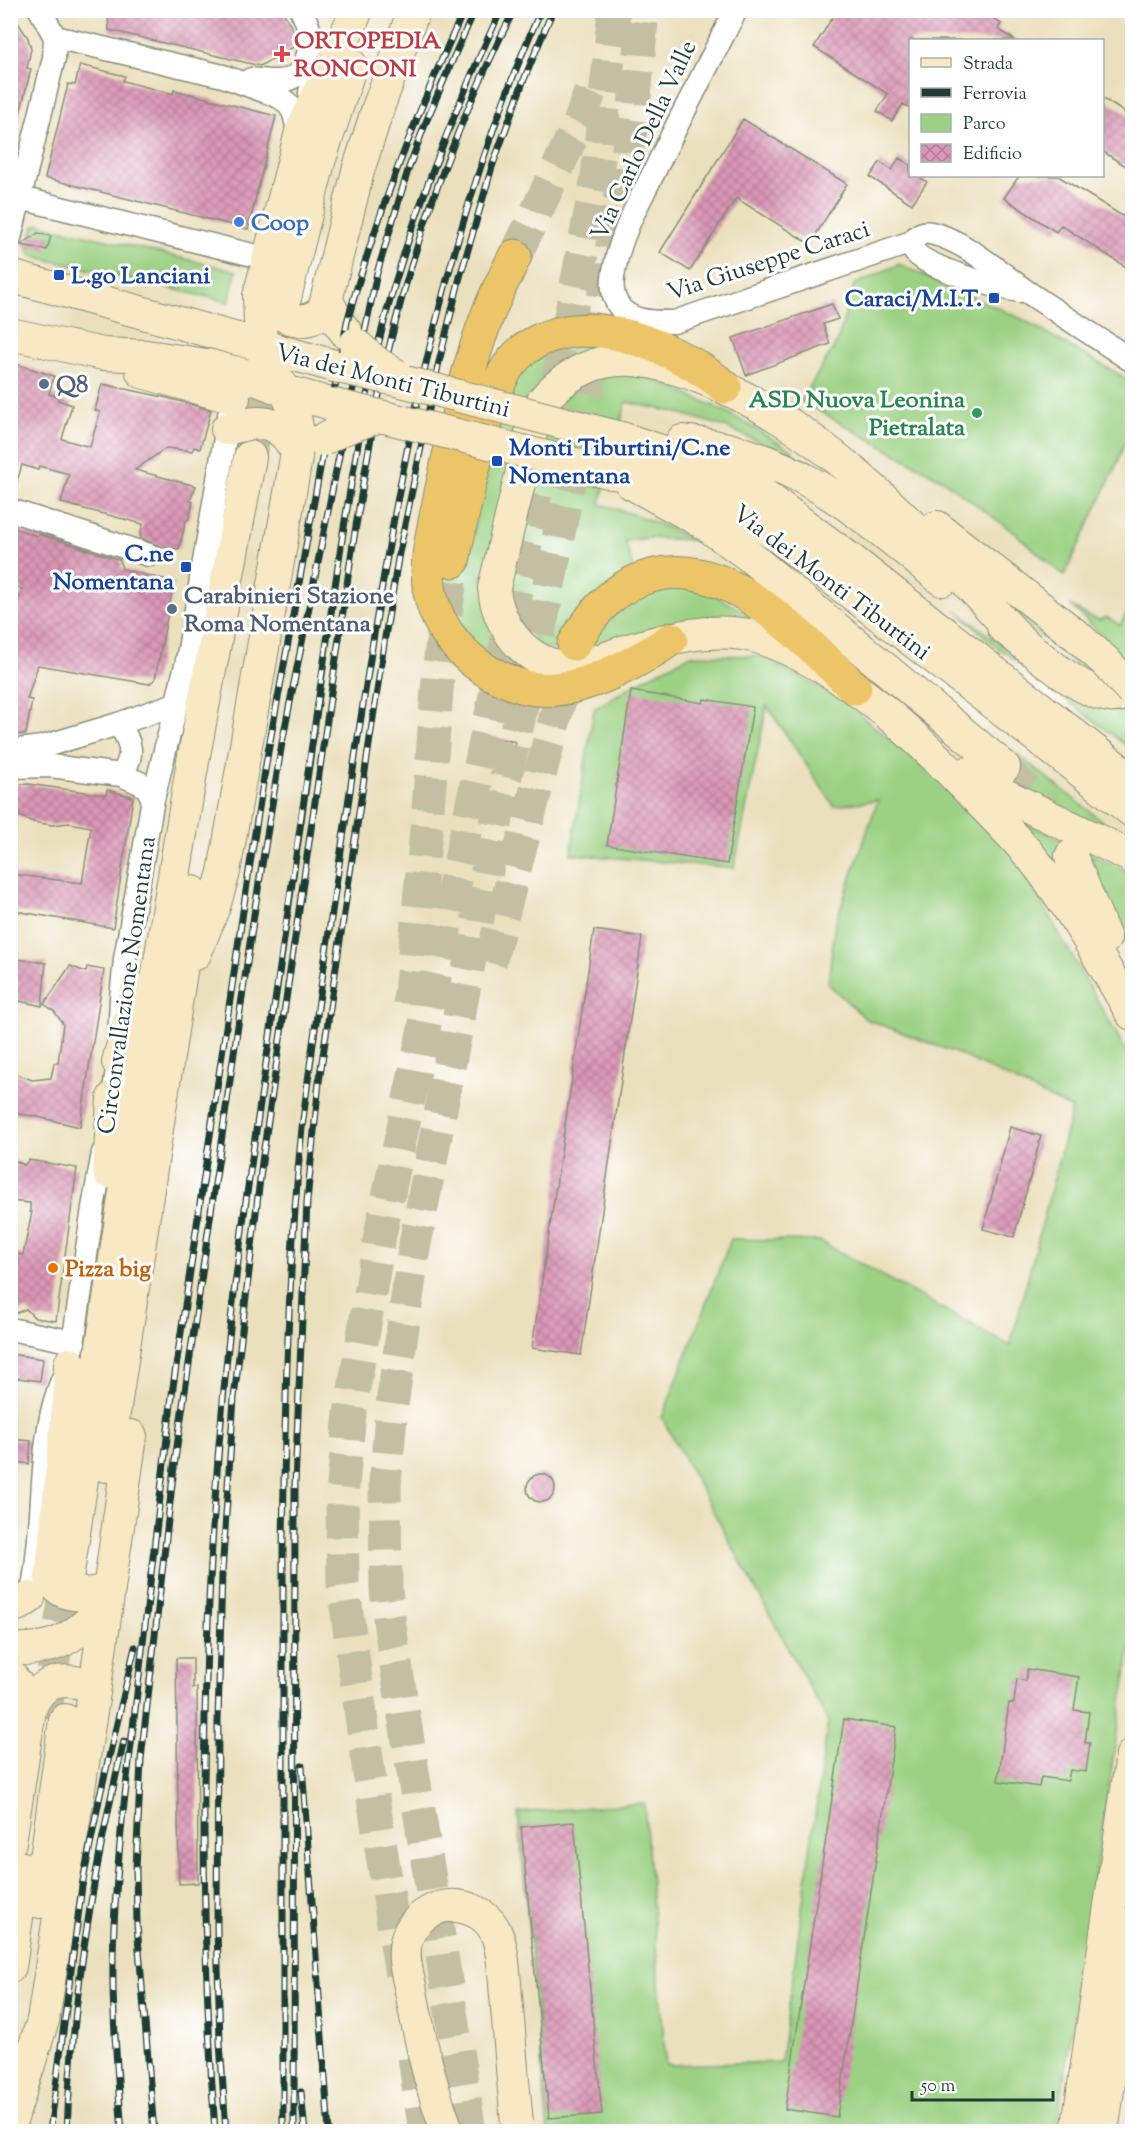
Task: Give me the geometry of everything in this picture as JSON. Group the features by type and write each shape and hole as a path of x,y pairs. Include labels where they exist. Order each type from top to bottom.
{"highway":[{"path":"515,256 485,321 457,419 429,558 429,587 437,614 461,650 484,670 513,684 541,690 558,689 601,676 635,661 671,639"},
{"path":"453,561 470,479 496,390 507,368 531,345 552,335 569,331 590,330 622,335 694,365 725,387"},
{"path":"574,644 600,606 620,589 638,580 659,574 682,572 703,575 735,587 756,601 855,688"}],"street":[{"path":"10,238 54,58 55,37 40,10"},
{"path":"294,302 269,259 302,132 315,63 315,50 310,29 301,10"},
{"path":"302,132 357,10"},
{"path":"294,302 319,162 372,10"},
{"path":"294,302 318,241 339,163 392,10"},
{"path":"240,386 261,347 294,302 358,171 378,108 414,10"},
{"name":"Via Carlo Della Valle","path":"640,320 624,312 614,296 613,275 620,249 638,203 736,10"},
{"path":"55,37 223,76 264,81 290,79 303,70 312,40"},
{"path":"223,76 277,96 289,103 302,132"},
{"path":"20,198 269,259"},
{"name":"Via Giuseppe Caraci","path":"640,320 674,322 912,242 916,253 932,264 974,280 1028,293 1132,361"},
{"name":"Via dei Monti Tiburtini","path":"10,276 261,347 346,356 378,364 410,383 621,438 714,468 760,492 841,552 1132,780"},
{"path":"201,329 234,318 250,306 294,302 338,322 346,356"},
{"name":"Via dei Monti Tiburtini","path":"10,334 103,354 189,362 240,386 286,391 612,473 656,478 680,484 721,500 780,538 1132,811"},
{"path":"261,347 270,369 286,391 297,421 298,433 278,457"},
{"path":"621,438 677,440 717,447 760,458 799,475 846,504 1058,670 1093,692 1112,696 1132,691 1106,662 1077,636 895,495 852,469 799,431 725,387 667,366 638,360 596,364 579,371 561,383 544,399 536,412 496,574 495,600 500,618 527,651 551,663 577,666 671,639 726,633 751,636 785,648 855,688 930,751 1019,843 1040,868 1079,924 1132,1014"},
{"name":"Circonvallazione Nomentana","path":"20,1603 33,1588 51,1410 72,1353 93,1208 118,1062 122,979 153,799 178,703 206,557 227,429 240,386"},
{"path":"278,457 380,416"},
{"path":"10,1649 39,1649 58,1644 81,1629 93,1587 155,1277 160,1197 158,1128 178,997 214,907 224,872 282,430 268,423 254,422 227,429"},
{"name":"Circonvallazione Nomentana","path":"93,1587 107,1310 152,1010 186,803 278,457"},
{"path":"852,469 921,533 1020,640"},
{"path":"612,473 702,522 748,555 1004,767"},
{"path":"10,510 149,555"},
{"path":"10,767 178,703"},
{"path":"118,724 127,737 131,754 127,768 121,775"},
{"path":"10,751 42,756 121,775 147,788 153,799"},
{"path":"930,751 1005,795 1132,857"},
{"path":"118,1062 186,803"},
{"path":"1071,856 1132,1006"},
{"path":"107,1310 107,1201 113,1098"},
{"path":"10,1329 72,1353 50,1575 56,1587 71,1594 86,1595 93,1587"},
{"path":"10,2124 43,2020 95,1686 93,1587"},
{"path":"10,1629 29,1629 48,1636 58,1644 95,1686"},
{"path":"10,1740 14,1680"},
{"path":"10,1842 30,1710 36,1697 43,1689 56,1681 69,1680 95,1686"},
{"path":"10,1967 55,1719 10,2108"},
{"path":"1077,2132 1132,1755"},
{"path":"448,2132 436,2116 405,1960 405,1946 409,1933 424,1915 438,1908 458,1906 474,1911 485,1918 498,1936 504,1973 518,2132"},
{"path":"1102,2132 1128,1977 1132,1923"}],"green space":[{"path":"39,224 236,271 229,302 32,256 28,250 34,226"},
{"name":"ASD Nuova Leonina Pietralata","path":"899,264 1020,318 1132,382 1132,424 1114,471 1064,576 1016,534 941,479 801,401 837,342 854,285"},
{"path":"572,342 610,348 580,356 481,582 544,678 486,659 451,617 441,563 468,567 476,515 510,384 524,365"},
{"path":"620,373 650,378 725,411 793,451 787,454 725,427 679,413 626,402 600,504 647,519 692,540 649,538 625,541 633,568 605,621 626,601 647,591 664,587 681,587 715,596 762,623 713,617 667,624 580,655 542,647 506,606 532,462 555,406 582,384"},
{"path":"1013,605 1088,665 1126,663 1102,635 1070,605 1086,615 1099,620 1106,617 1120,625 1132,605 1132,674 1098,681 1029,628"},
{"path":"956,610 1077,700 1099,708 1132,706 1132,750 986,638"},
{"path":"691,655 763,656 845,702 948,787 1008,844 1132,1061 1132,1635 1056,2131 548,2131 518,1813 644,1803 666,2065 781,2062 828,1721 662,1418 731,1239 820,1241 1010,1346 1072,1109 961,1055 866,1019 828,984 835,924 878,800 834,806 767,706 734,868 571,854 594,709 638,682"},
{"path":"1018,755 1120,835 997,777"},
{"path":"1013,818 1080,847 1079,904"},
{"path":"1084,851 1132,873 1132,956"}],"building":[{"path":"10,10 28,38 31,49 27,68 31,69 16,129 10,128"},
{"path":"108,10 282,10 299,41 297,45 260,66 109,30"},
{"path":"837,10 968,10 979,18 983,11 1001,24 998,29 1013,39 909,39 909,107 903,104 892,121 877,111 888,94 814,47"},
{"path":"80,65 125,76 123,81 173,94 174,90 276,116 248,229 45,178 68,84 75,85"},
{"path":"1104,99 1132,117 1132,170 1104,152"},
{"path":"743,119 847,184 810,244 736,198 690,271 660,252"},
{"path":"899,158 909,164 909,177 920,177 927,182 912,204 870,177 880,162 892,170"},
{"path":"1018,177 1060,177 1132,222 1132,271 1061,225 1056,232 1004,198"},
{"path":"38,233 51,236 47,250 21,245"},
{"path":"832,304 838,319 823,324 830,344 746,375 733,338"},
{"path":"10,362 54,376 49,394 72,405 62,439 90,447 100,412 95,410 102,384 211,410 200,449 194,447 192,451 166,448 135,470 196,486 190,500 193,502 179,549 162,547 141,538 143,524 61,503 69,474 39,466 38,470 22,465 14,491 10,491"},
{"path":"10,527 120,560 122,569 174,582 155,679 149,684 38,665 27,699 32,700 26,734 10,735 10,615 23,590 13,584 14,580 10,579"},
{"path":"631,691 703,703 704,699 753,707 727,864 607,845"},
{"path":"483,735 516,742 512,762 479,755"},
{"path":"28,784 106,795 107,790 133,797 113,928 10,910 10,874 82,883 91,827 69,823 52,825 33,822 10,812 10,785"},
{"path":"594,930 642,937 581,1355 532,1348"},
{"path":"10,958 46,963 42,1006 10,999"},
{"path":"70,966 86,972 87,967 104,970 80,1127 10,1113 10,1071 32,1080 51,1078 54,1063 58,1063 63,1024 54,1011 44,1004"},
{"path":"1010,1127 1041,1136 1014,1237 983,1229"},
{"path":"10,1158 24,1165 29,1160 77,1168 56,1321 35,1318 26,1309 10,1316 10,1253 23,1255 32,1212 30,1212 30,1203 10,1201"},
{"path":"10,1354 43,1359 40,1381 10,1377"},
{"path":"10,1439 31,1441 29,1464 10,1461"},
{"path":"541,1474 551,1478 555,1488 551,1498 541,1502 531,1498 527,1488 531,1478"},
{"path":"176,1658 193,1658 193,1688 197,1688 198,1883 179,1884"},
{"path":"1027,1669 1079,1677 1074,1710 1089,1712 1085,1743 1090,1743 1086,1772 1070,1770 1068,1781 1041,1777 1039,1787 998,1781 1009,1703 1014,1703 1017,1679 1026,1681"},
{"path":"844,1719 896,1727 837,2117 785,2109"},
{"path":"574,1822 602,2114 549,2118 521,1827"}],"tunnel":[{"path":"401,1974 369,1773 343,1584 342,1495 350,1413 380,1235 513,611 597,177 614,10"},
{"path":"470,2132 390,1627 386,1589 385,1483 392,1405 414,1249 502,793 544,610 593,360 633,118 643,10"},
{"path":"515,256 579,123 595,78"},
{"path":"250,457 284,302"},
{"path":"409,1004 439,665 453,561"},
{"path":"490,963 570,662"},
{"path":"1004,767 1051,820"},
{"path":"45,1718 68,1573"},
{"path":"414,2057 425,2132"}],"railway":[{"path":"122,2132 115,2040 113,1965 115,1904 122,1821 173,1387 268,752 347,322 371,242 399,164 464,10"},
{"path":"154,2132 137,1925 136,1869 141,1759 174,1467 255,908 282,743 377,273 409,167 475,10"},
{"path":"215,2132 206,1938 204,1744 218,1454 231,1316 242,1234 343,533 372,371 396,278 422,200 451,123 501,10"},
{"path":"226,2132 220,2042 217,1927 218,1721 222,1573 234,1398 262,1162 352,550 388,352 412,264 441,177 475,92 514,10"},
{"path":"283,2132 283,1544 290,1284 302,1128 385,567 423,377 446,283 473,190 504,99 541,10"},
{"path":"294,2132 295,1484 307,1201 319,1082 385,637 399,553 438,366 460,277 492,167 523,82 553,10"},
{"path":"50,2132 82,1886 100,1795 135,1647"},
{"path":"67,2132 74,2033 86,1935 103,1838 124,1741"},
{"path":"302,1766 329,2132"},
{"path":"301,2092 305,2132"}],"place":[{"name":"ORTOPEDIA RONCONI","path":"282,54"},
{"name":"Coop","path":"239,222"},
{"name":"L.go Lanciani","path":"59,275"},
{"name":"Caraci/M.I.T.","path":"994,298"},
{"name":"Q8","path":"44,384"},
{"name":"ASD Nuova Leonina Pietralata","path":"977,413"},
{"name":"Monti Tiburtini/C.ne Nomentana","path":"497,461"},
{"name":"C.ne Nomentana","path":"186,567"},
{"name":"Carabinieri Stazione Roma Nomentana","path":"172,609"},
{"name":"Pizza big","path":"53,1268"}]}
